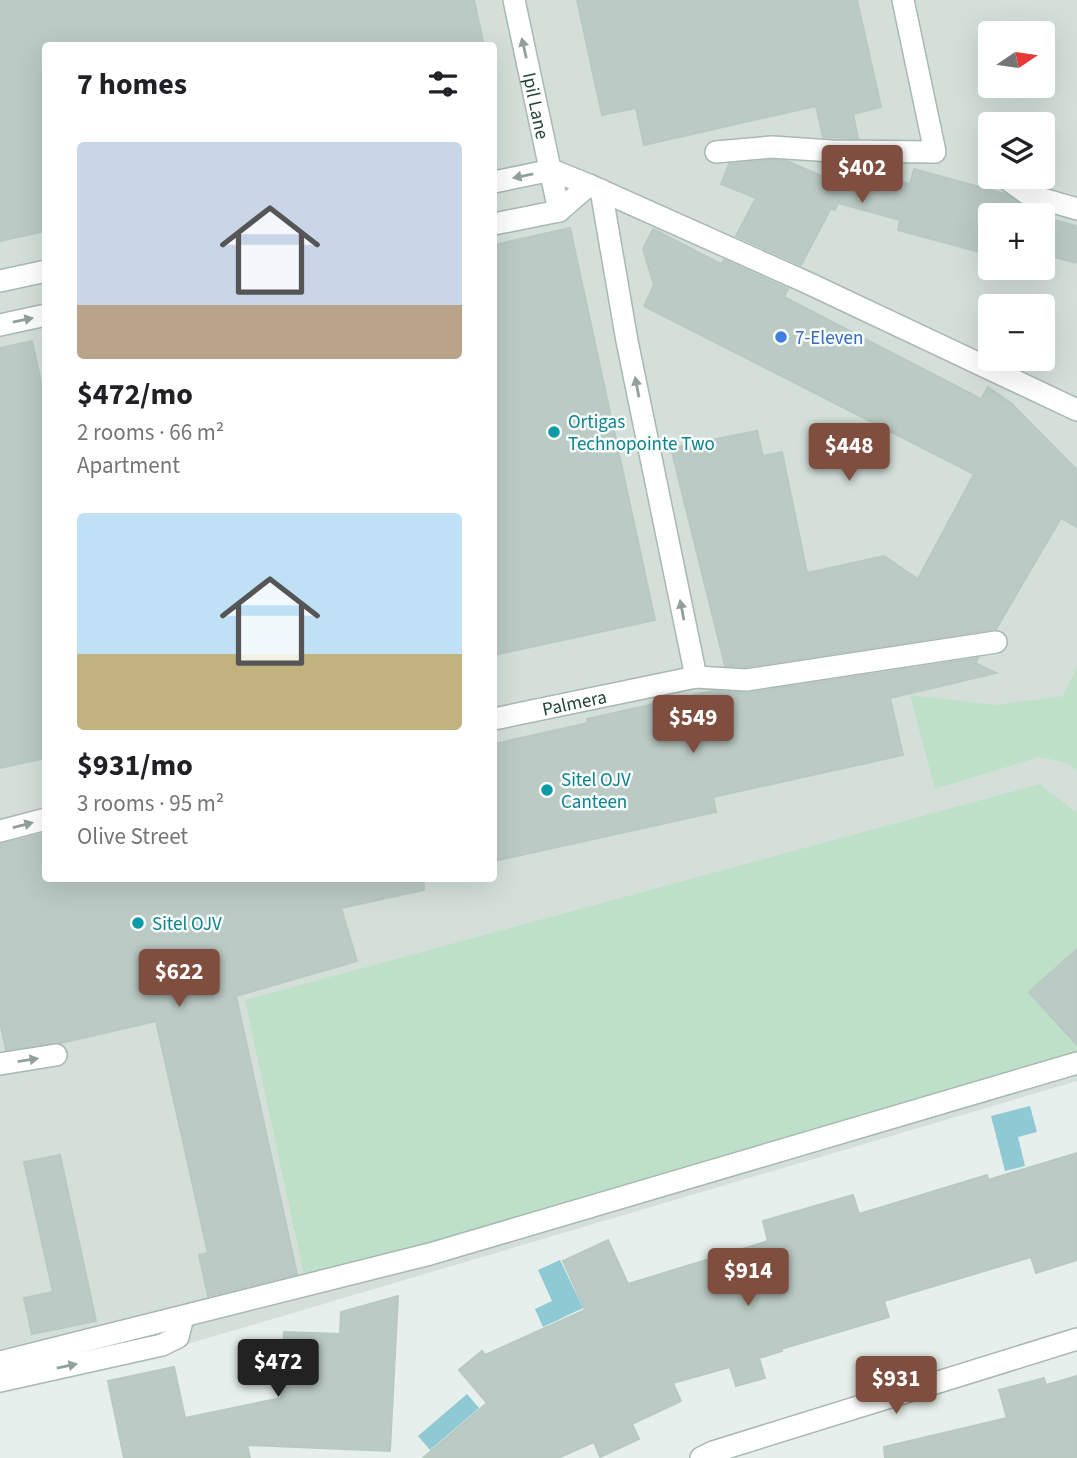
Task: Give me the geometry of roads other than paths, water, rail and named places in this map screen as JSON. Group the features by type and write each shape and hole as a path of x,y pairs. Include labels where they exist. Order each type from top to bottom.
{"street":[{"name":"Ipil Lane","path":"514,0 559,211"},
{"path":"716,152 772,147 832,151 935,152 903,0"},
{"path":"497,181 552,170 821,289 1077,410"},
{"path":"497,223 559,211 595,187"},
{"path":"595,187 696,677"},
{"path":"1021,189 1029,195 1077,209"},
{"path":"0,281 42,272"},
{"path":"0,325 42,316"},
{"name":"Palmera","path":"497,718 696,677 746,680 996,642"},
{"path":"0,831 42,821"},
{"path":"0,1064 56,1055"},
{"path":"0,1362 430,1255 1077,1063"},
{"path":"0,1381 162,1345 178,1337 183,1317"},
{"path":"701,1458 857,1406 1077,1339"}],"water":[{"path":"1030,1106 1037,1132 1018,1137 1025,1166 1005,1171 991,1116"},
{"path":"560,1260 583,1308 543,1327 535,1309 552,1301 538,1270"},
{"path":"467,1394 479,1408 430,1450 418,1436"}],"place":[{"name":"7-Eleven","path":"781,337"},
{"name":"Ortigas Technopointe Two","path":"554,432"},
{"name":"Sitel OJV Canteen","path":"547,790"},
{"name":"Sitel OJV","path":"138,923"}]}
